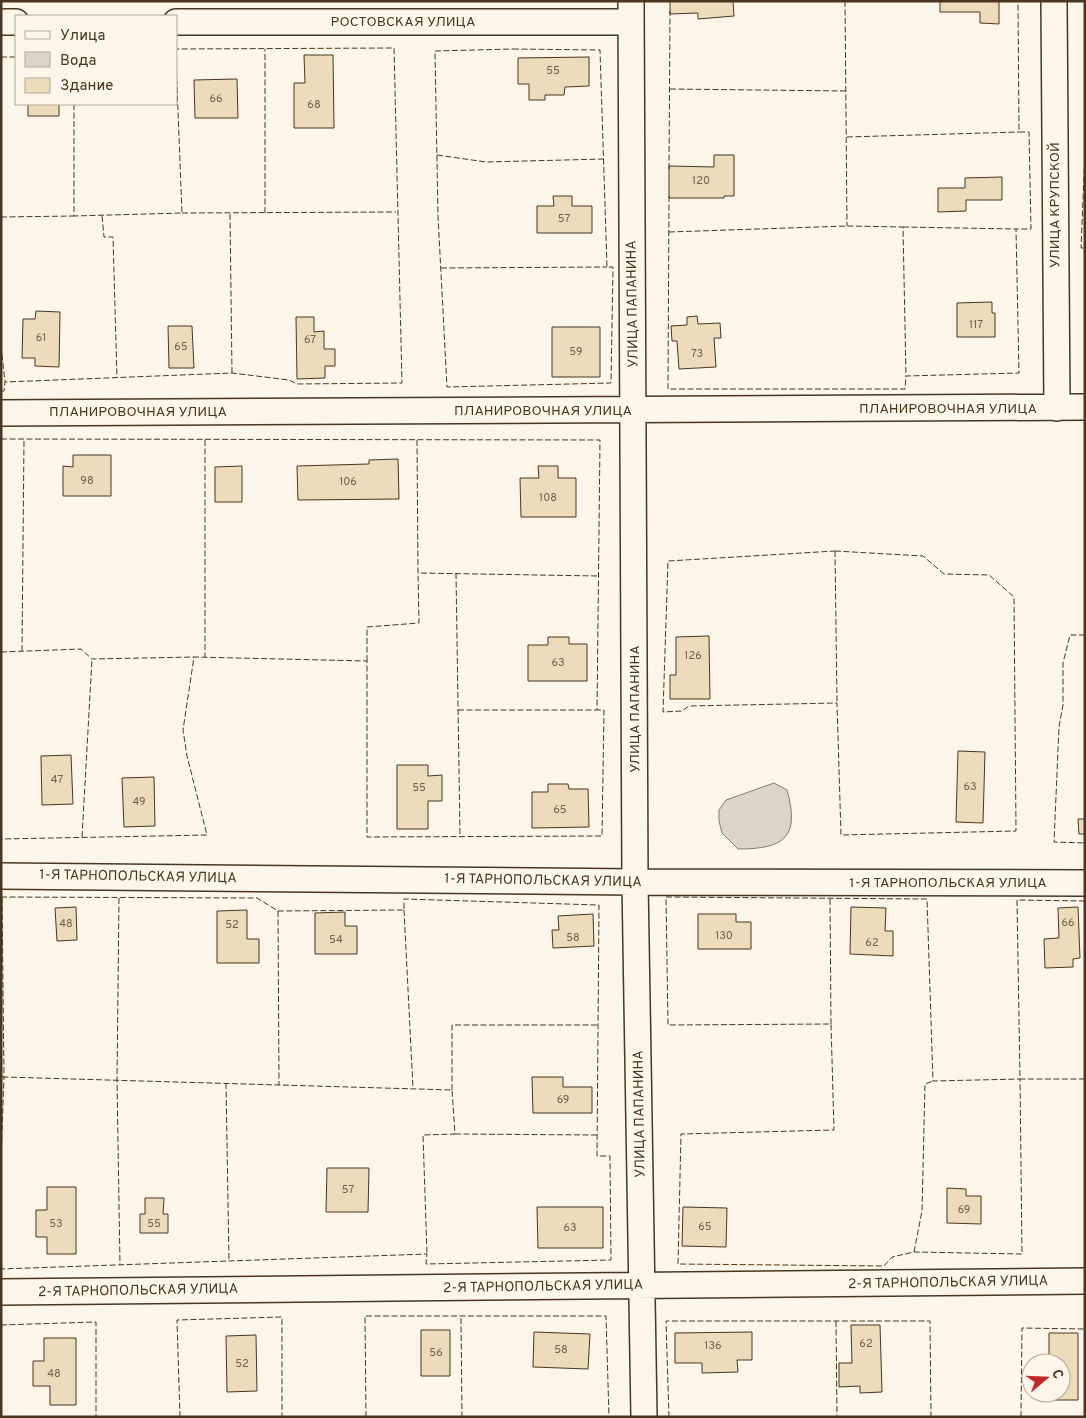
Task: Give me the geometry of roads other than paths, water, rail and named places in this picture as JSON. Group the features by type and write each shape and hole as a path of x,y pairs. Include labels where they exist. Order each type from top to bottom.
{"street":[{"name":"УЛИЦА КРУПСКОЙ","path":"1054,1 1057,408"},
{"name":"РОСТОВСКАЯ УЛИЦА","path":"178,22 631,12"},
{"name":"УЛИЦА ПАПАНИНА","path":"631,12 635,882 644,1417"},
{"path":"1,22 15,22"},
{"name":"ПЛАНИРОВОЧНАЯ УЛИЦА","path":"1,413 634,411 1085,407"},
{"name":"1-Я ТАРНОПОЛЬСКАЯ УЛИЦА","path":"1,876 635,882 1085,883"},
{"name":"2-Я ТАРНОПОЛЬСКАЯ УЛИЦА","path":"1,1292 1085,1281"}],"water":[{"path":"774,783 787,790 791,806 790,829 778,843 738,849 722,833 719,810 726,800"}]}
